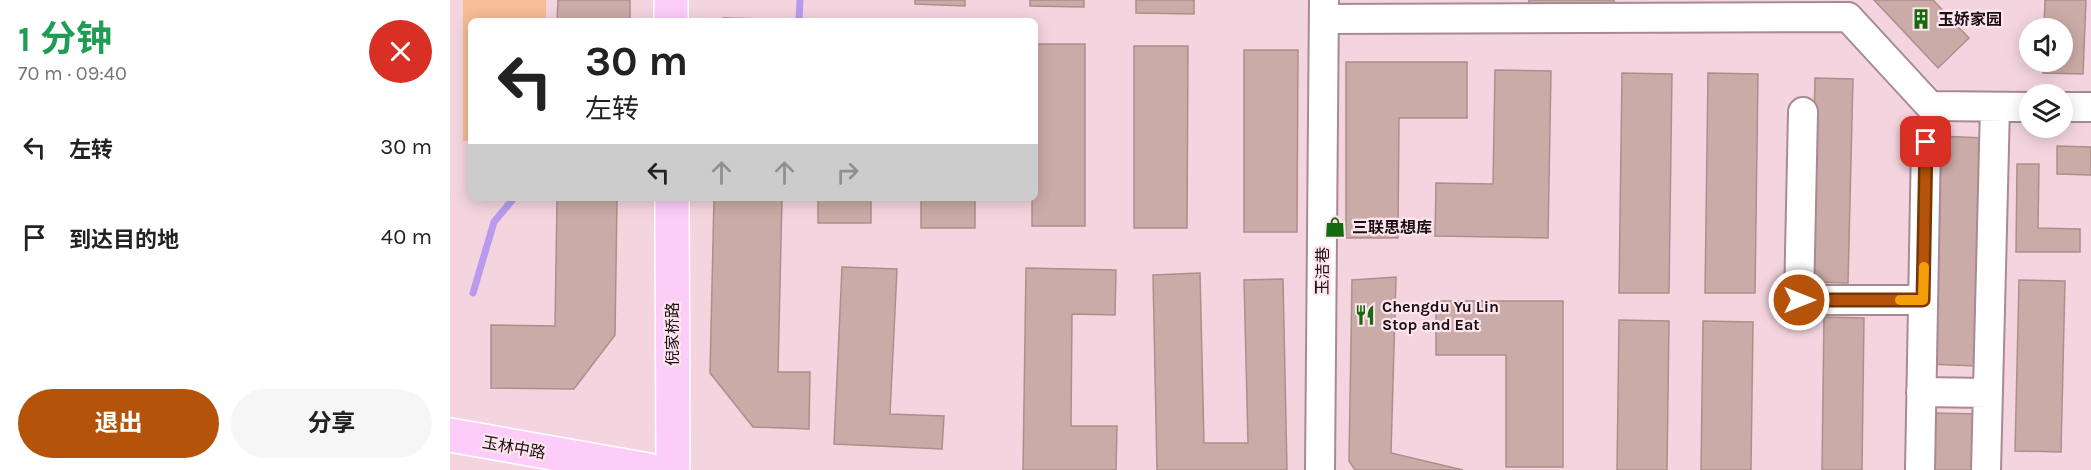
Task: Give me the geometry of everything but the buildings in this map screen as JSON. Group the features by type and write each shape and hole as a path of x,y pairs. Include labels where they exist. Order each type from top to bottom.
{"main road":[{"path":"671,0 671,18"},
{"name":"倪家桥路","path":"672,201 673,470"},
{"name":"玉林中路","path":"450,435 648,470"}],"street":[{"path":"1324,9 1848,17 1930,106 2019,107"},
{"name":"玉洁巷","path":"1320,470 1324,9"},
{"path":"1986,470 1995,106"},
{"path":"2073,107 2091,107"},
{"path":"1803,112 1799,300 1923,300"},
{"path":"1920,470 1926,142"},
{"path":"1921,392 1988,393"}],"shaded area":[{"path":"463,0 546,0 546,18 468,18 468,141 463,141"}],"waterway":[{"path":"799,18 800,0"},
{"path":"473,293 494,222 512,201"}],"slow traffic":[{"path":"1900,300 1923,300 1924,267"}],"place":[{"name":"玉娇家园","path":"1921,19"},
{"name":"三联思想库","path":"1335,227"},
{"name":"Chengdu Yu Lin Stop and Eat","path":"1365,315"}],"route":[{"path":"1799,300 1923,300 1926,142"}]}
